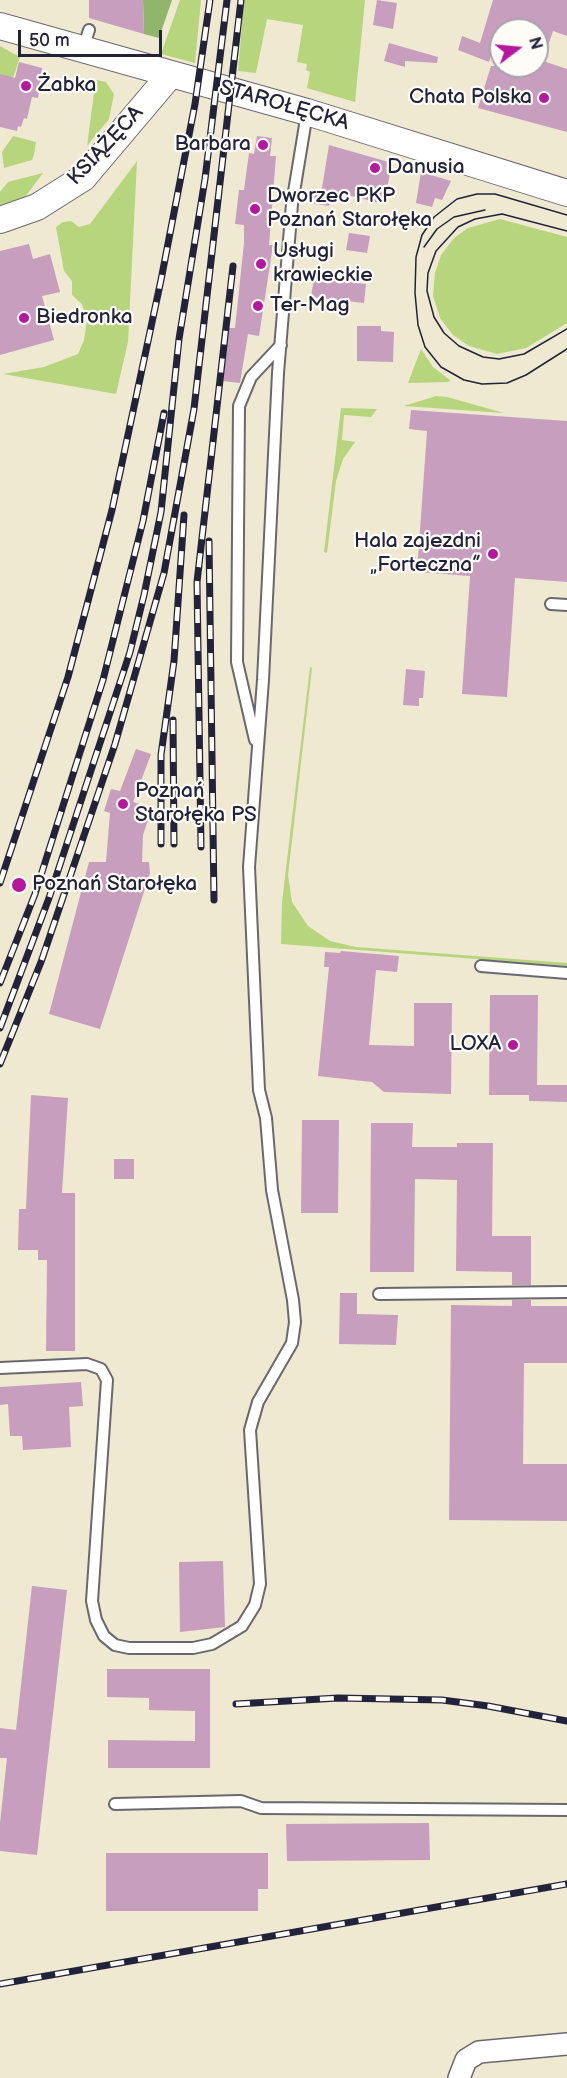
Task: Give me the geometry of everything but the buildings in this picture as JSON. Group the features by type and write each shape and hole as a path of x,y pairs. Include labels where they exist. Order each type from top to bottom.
{"street":[{"name":"STAROŁĘCKA","path":"0,26 86,40 171,74 307,112 567,193"},
{"name":"KSIĄŻĘCA","path":"0,220 37,207 82,178 171,74"},
{"path":"459,2078 466,2060 479,2052 567,2044"}],"lane":[{"path":"0,1368 87,1364 98,1367 105,1377 107,1385 93,1601 96,1620 104,1636 115,1645 129,1648 193,1648 212,1644 242,1626 255,1605 260,1584 250,1430 258,1402 292,1343 295,1322 293,1299 272,1190 266,1118 259,1090 249,867 256,746 263,680 281,345 292,204 307,112"},
{"path":"256,746 241,690 237,662 239,406 251,377 281,345"},
{"path":"551,604 567,605"},
{"path":"481,966 567,973"},
{"path":"379,1294 567,1292"},
{"path":"115,1804 241,1802 261,1808 567,1810"}],"green space":[{"path":"143,0 172,0 159,38 144,34"},
{"path":"180,0 201,0 195,63 161,54"},
{"path":"244,0 365,0 355,102 307,88 310,72 306,70 307,64 297,62 303,25 267,19 256,73 238,71"},
{"path":"0,46 20,57 0,116"},
{"path":"88,78 106,82 114,94 109,119 87,146 94,93 80,92"},
{"path":"13,136 36,142 34,155 32,160 4,168 2,152"},
{"path":"137,161 128,342 116,394 3,374 44,367 78,354 84,340 87,320 82,304 72,295 72,281 64,271 56,227 63,222 71,221 79,227 90,224"},
{"path":"43,173 25,197 0,210 0,192 8,182"},
{"path":"500,219 567,237 567,323 526,348 497,354 469,346 453,335 440,318 433,296 435,273 441,255 454,238 468,228"},
{"path":"421,349 433,367 450,380 449,382 408,383"},
{"path":"436,396 447,397 504,413 404,406"},
{"path":"341,408 377,409 371,417 344,415 342,440 355,442 343,459 336,481 327,553 324,552"},
{"path":"310,667 312,668 288,875 292,902 308,926 330,941 356,947 567,963 567,966 281,944 282,902"}],"tram line":[{"path":"567,215 495,194 477,194 457,199 434,217 422,235 416,257 415,293 418,325 425,347 441,367 464,380 482,384 507,383 526,375 567,349"},
{"path":"424,247 437,229 454,217 485,210"},
{"path":"567,231 502,214 475,219 458,227 436,251 428,273 427,291 434,317 444,333 459,346 483,357 499,359 524,354 567,329"}],"railway":[{"path":"0,883 68,677 112,510 161,280 195,104 210,0"},
{"path":"0,1028 49,898 130,652 144,595 161,512 179,339 205,179 227,0"},
{"path":"0,1064 41,962 115,744 164,573 194,409 241,0"},
{"path":"201,847 197,582 233,266"},
{"path":"0,983 35,894 103,680 143,521 164,413"},
{"path":"161,844 161,755 174,661 184,515"},
{"path":"209,541 214,900"},
{"path":"173,720 174,844"},
{"path":"236,1704 338,1698 442,1700 567,1721"},
{"path":"0,1984 567,1884"}],"place":[{"name":"Żabka","path":"26,86"},
{"name":"Chata Polska","path":"544,98"},
{"name":"Barbara","path":"263,145"},
{"name":"Danusia","path":"375,168"},
{"name":"Dworzec PKP Poznań Starołęka","path":"255,209"},
{"name":"Usługi krawieckie","path":"261,264"},
{"name":"Ter-Mag","path":"258,306"},
{"name":"Biedronka","path":"24,318"},
{"name":"Hala zajezdni „Forteczna”","path":"493,554"},
{"name":"Poznań Starołęka PS","path":"123,804"},
{"name":"Poznań Starołęka","path":"19,885"},
{"name":"LOXA","path":"513,1045"}]}
